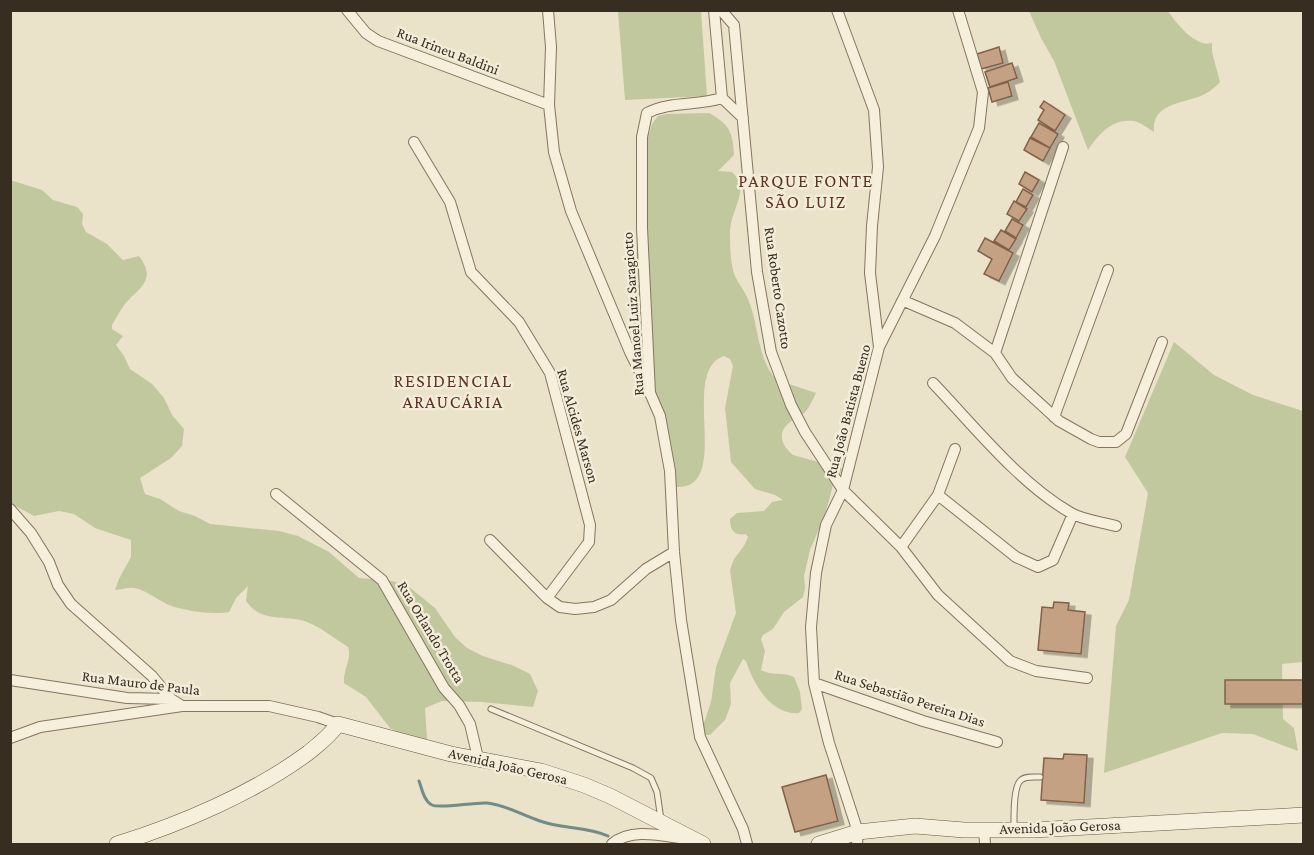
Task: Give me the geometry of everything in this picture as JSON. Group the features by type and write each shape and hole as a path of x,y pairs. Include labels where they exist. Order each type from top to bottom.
{"main road":[{"name":"Avenida João Gerosa","path":"338,724 451,754 541,771 584,785 698,842"},
{"path":"117,844 159,831 260,784 310,750 333,732 338,724"},
{"name":"Avenida João Gerosa","path":"819,844 915,826 984,837 1014,830 1304,815"}],"street":[{"name":"Rua Irineu Baldini","path":"347,10 366,33 378,41 549,105"},
{"path":"548,10 551,47 549,105 554,152 571,211 630,352 650,393"},
{"path":"714,10 722,98 743,118"},
{"name":"Rua Roberto Cazotto","path":"721,10 734,25 757,272 771,352 791,405 805,432 843,490 901,548 938,595 1010,661 1036,672 1087,678"},
{"path":"837,10 874,110 878,167 870,273 879,348"},
{"name":"Rua João Batista Bueno","path":"857,838 814,683 811,627 816,573 826,525 843,490 879,348 935,236 979,128 983,92 958,10"},
{"name":"Rua Manoel Luiz Saragiotto","path":"722,98 698,104 669,105 647,112 642,137 642,228 650,393 660,416 670,471 674,552 681,620 700,736 743,829 747,844"},
{"name":"Rua Alcides Marson","path":"414,142 450,202 471,272 519,322 550,373 590,525 589,542 547,598"},
{"path":"995,353 1063,147"},
{"path":"1054,417 1108,270"},
{"path":"904,301 955,322 995,353 1012,378 1054,417 1091,440 1099,442 1116,442 1126,434 1162,342"},
{"path":"933,383 1008,464 1073,514 1116,526"},
{"path":"901,548 938,495 955,449"},
{"name":"Rua Orlando Trotta","path":"276,494 382,580 444,688 459,705 470,724 478,758"},
{"path":"938,495 1016,557 1038,567 1053,560 1073,514"},
{"path":"10,509 31,533 49,562 58,585 71,604 152,676 171,699"},
{"path":"490,540 547,598 560,607 575,609 594,607 611,600 646,569 674,552"},
{"name":"Rua Mauro de Paula","path":"10,680 127,698 171,699 182,706 269,706 338,724"},
{"name":"Rua Sebastião Pereira Dias","path":"814,683 923,721 997,742"},
{"path":"10,738 40,727 182,706"},
{"path":"612,844 627,835 640,834 698,842"}],"lane":[{"path":"491,709 633,768 651,778 657,792 662,823"},
{"path":"1014,830 1016,786 1025,777 1040,777"}],"green space":[{"path":"618,11 701,11 707,96 625,100"},
{"path":"1029,11 1168,11 1181,28 1193,38 1206,44 1212,43 1212,52 1220,82 1205,94 1164,109 1158,115 1154,132 1136,122 1119,122 1101,133 1088,150 1054,61"},
{"path":"709,113 725,125 731,135 734,155 718,171 732,172 740,184 740,194 730,229 731,260 734,274 752,310 762,354 772,375 780,384 789,384 816,393 806,411 786,426 782,439 786,448 793,455 844,469 834,481 825,515 810,550 804,576 803,597 784,612 773,629 761,639 765,651 761,670 794,677 800,692 802,709 799,713 789,713 772,704 758,688 743,659 730,683 731,704 725,720 710,735 706,735 703,732 703,726 711,702 716,667 736,613 730,570 748,537 746,534 734,532 730,519 737,513 764,511 772,502 783,500 755,489 731,462 725,408 733,366 730,359 724,356 711,366 705,383 705,451 702,470 693,483 676,487 644,351 633,340 635,326 628,302 636,267 641,161 652,124 658,116 667,114"},
{"path":"10,180 42,190 53,200 77,207 83,214 82,224 86,232 107,244 123,260 139,256 144,264 147,271 144,283 125,304 112,325 112,329 123,336 116,345 130,369 152,384 184,429 182,446 171,458 140,478 145,494 210,524 279,531 298,536 329,552 359,578 392,581 408,586 435,608 455,637 467,648 530,674 538,691 533,707 442,701 425,708 427,738 425,743 418,743 390,728 366,697 344,683 349,656 348,647 307,622 259,613 246,601 248,586 236,598 229,612 222,613 199,612 176,607 134,588 115,590 131,557 131,540 95,528 74,514 59,511 34,516 12,504"},
{"path":"1174,342 1214,375 1253,395 1303,411 1303,662 1282,664 1283,719 1294,728 1298,751 1253,734 1222,733 1104,773 1116,626 1129,600 1148,493 1125,457"}],"building":[{"path":"999,47 1003,63 981,69 977,54"},
{"path":"1012,63 1017,78 990,87 985,72"},
{"path":"1008,82 1012,96 992,102 988,88"},
{"path":"1044,101 1065,115 1055,131 1038,120 1044,110 1040,107"},
{"path":"1039,123 1058,134 1050,148 1031,137"},
{"path":"1030,138 1050,148 1043,161 1024,150"},
{"path":"1025,172 1039,180 1032,192 1019,184"},
{"path":"1023,189 1033,195 1026,207 1016,202"},
{"path":"1014,201 1027,209 1019,221 1007,214"},
{"path":"1012,219 1023,225 1016,238 1005,231"},
{"path":"1001,230 1016,239 1009,250 994,241"},
{"path":"985,238 1013,253 999,281 984,274 992,259 978,251"},
{"path":"1054,602 1069,603 1068,610 1085,612 1081,654 1038,650 1042,607 1053,608"},
{"path":"1225,680 1304,680 1304,704 1225,704"},
{"path":"1064,754 1087,755 1084,803 1041,800 1044,758 1063,759"},
{"path":"826,775 838,821 795,832 782,787"}],"waterway":[{"path":"419,781 425,798 432,805 494,804 548,824 608,836"}],"district":[{"name":"PARQUE FONTE SÃO LUIZ","path":"806,192"},
{"name":"RESIDENCIAL ARAUCÁRIA","path":"453,391"}]}
